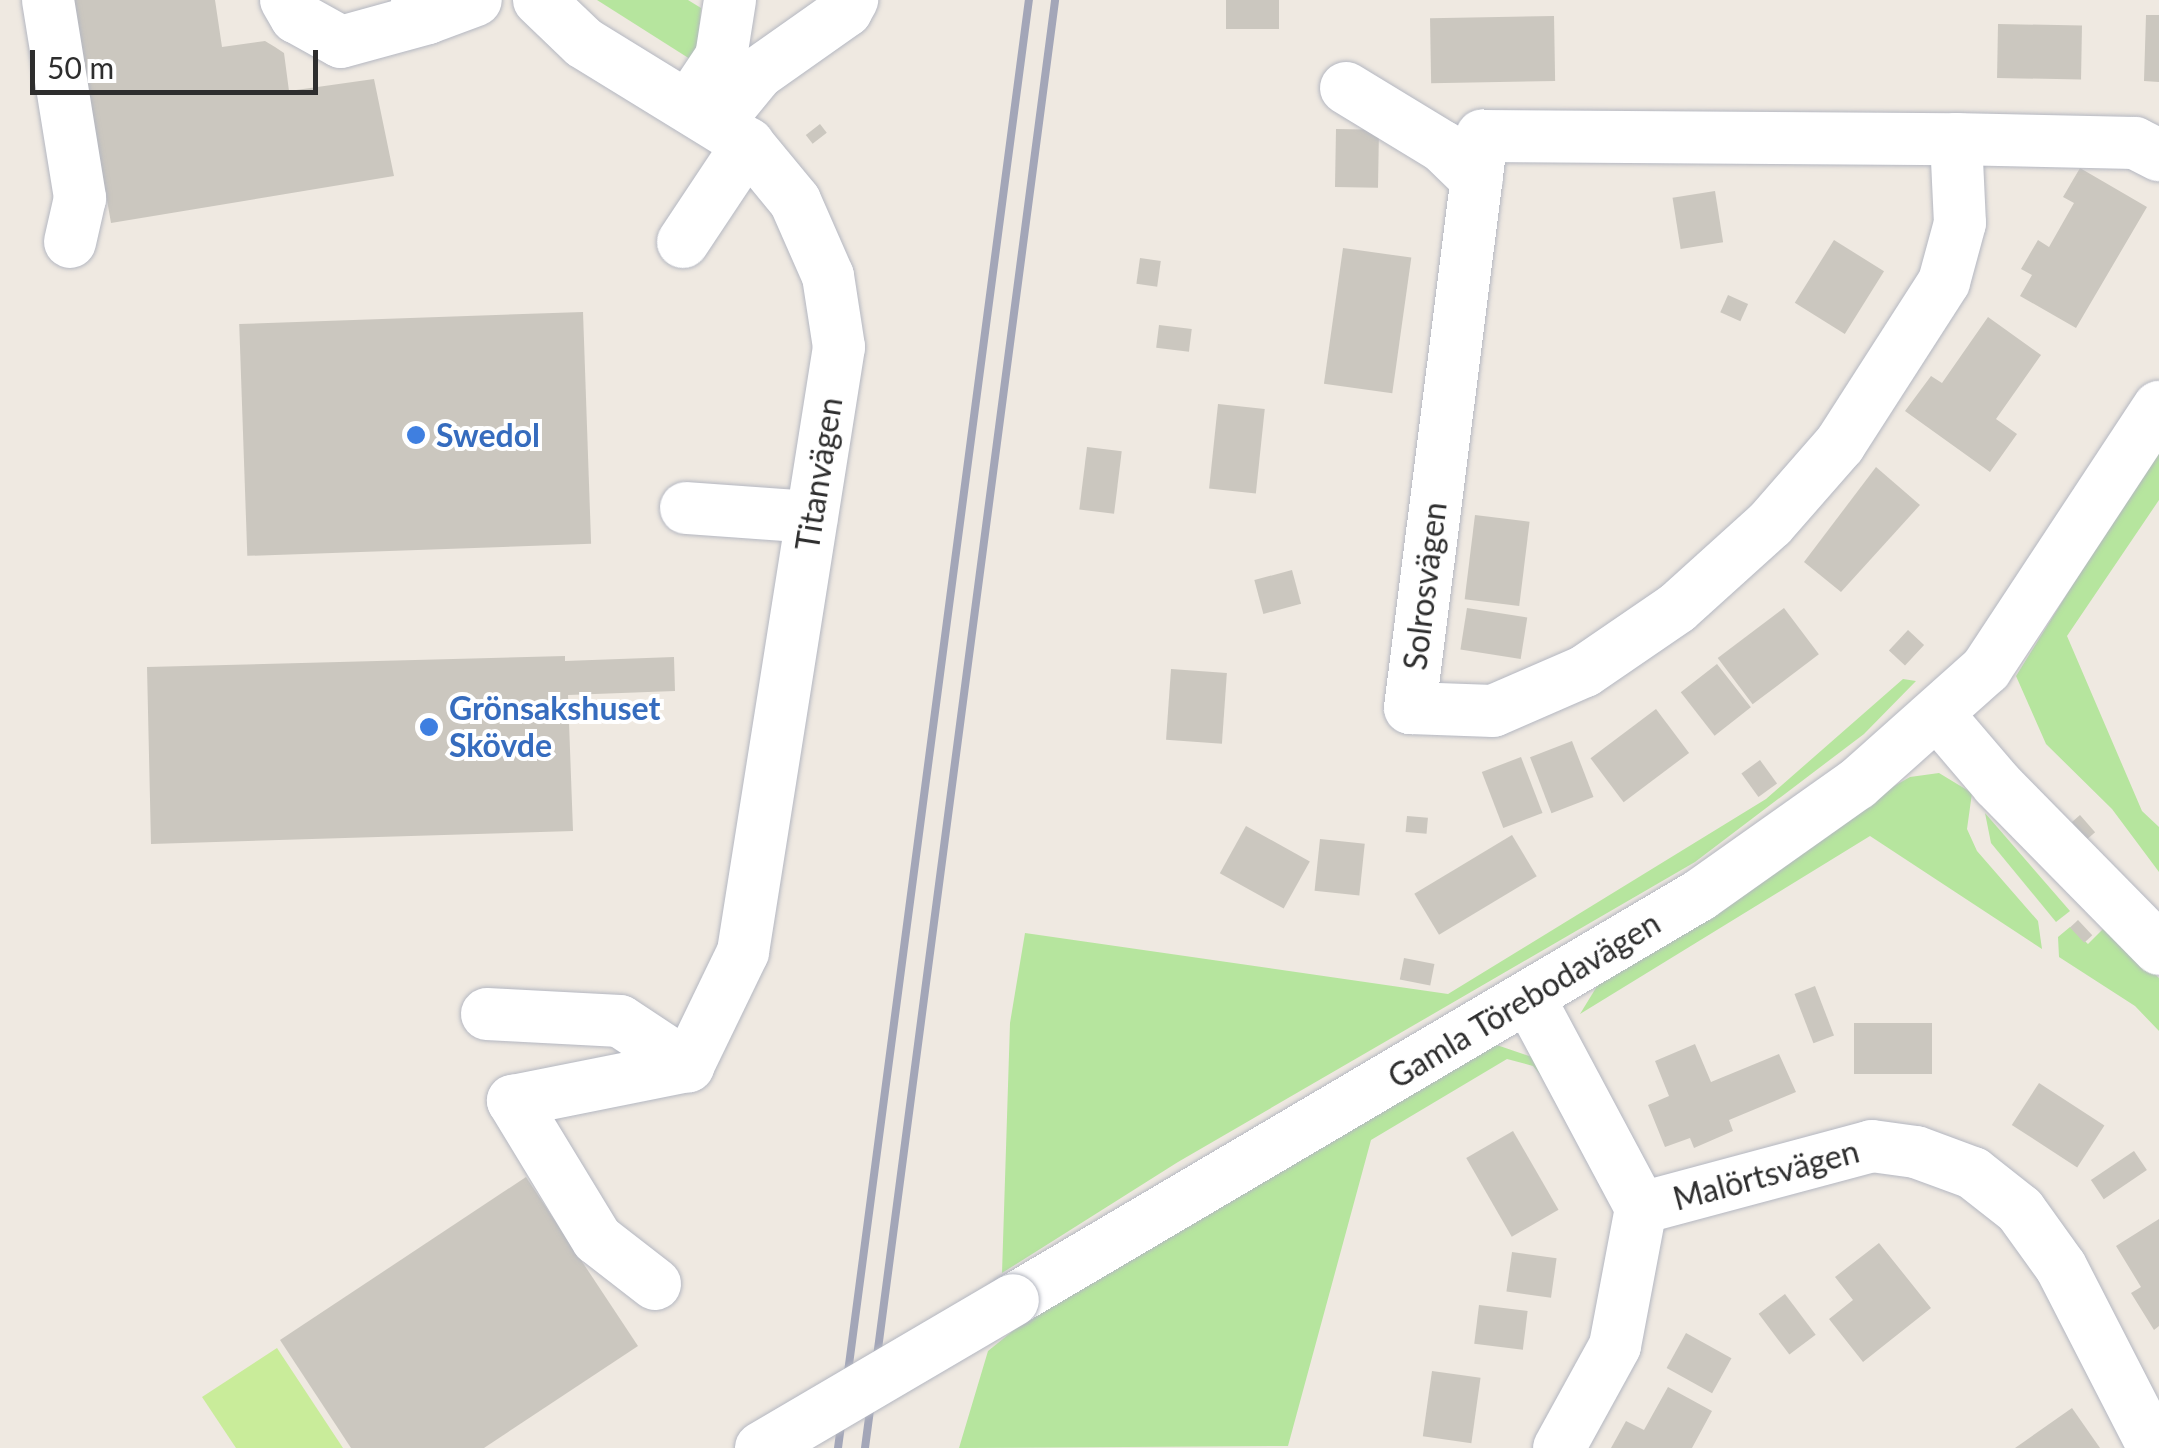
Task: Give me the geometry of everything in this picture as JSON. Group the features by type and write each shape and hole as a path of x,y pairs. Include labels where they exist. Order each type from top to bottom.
{"street":[{"path":"48,0 80,198 70,242"},
{"path":"286,0 296,17 341,42 422,9 476,0"},
{"name":"Titanvägen","path":"539,0 584,43 718,124 795,201 828,276 839,346 743,952 688,1066"},
{"path":"718,124 758,74 846,11 852,0"},
{"path":"683,242 718,124 726,2"},
{"path":"1346,88 1443,147 1477,180"},
{"name":"Solrosvägen","path":"1956,139 1960,223 1944,282 1840,444 1770,524 1677,608 1586,671 1493,710 1410,708 1482,136 1956,139 2135,143 2159,155"},
{"name":"Gamla Törebodavägen","path":"761,1448 1700,896 1857,784 1940,716 1986,669 2159,407"},
{"path":"686,508 812,516"},
{"path":"1940,716 1996,784 2159,949"},
{"name":"Malörtsvägen","path":"1529,998 1641,1208 1615,1346 1559,1448"},
{"path":"486,1014 610,999 688,1066"},
{"path":"655,1284 597,1239 513,1101 688,1066"},
{"name":"Malörtsvägen","path":"1641,1208 1872,1146 1916,1152 1973,1173 2020,1210 2061,1267 2118,1366 2154,1448"}],"green space":[{"path":"597,0 688,0 701,8 698,44 690,59"},
{"path":"2159,446 2159,500 2067,636 2142,811 2159,827 2159,872 2112,809 2046,744 2016,676"},
{"path":"1903,679 1916,681 1864,734 1695,862 1178,1162 1002,1273 1010,1023 1025,933 1448,994 1766,799"},
{"path":"1939,773 1972,793 1967,829 1977,851 2038,921 2042,949 1870,836 1580,1014 1602,978 1882,793 1910,777"},
{"path":"1985,813 2070,911 2056,922 1991,843"},
{"path":"2106,926 2159,978 2159,1031 2135,1006 2059,957 2058,937 2070,927 2088,944"},
{"path":"1488,1042 1532,1057 1551,1088 1533,1066 1507,1059 1371,1140 1288,1446 959,1448 988,1351 1025,1321"},
{"path":"277,1348 343,1448 236,1448 202,1397"}],"building":[{"path":"72,0 215,0 222,47 265,41 275,47 284,53 289,91 374,79 394,176 111,223"},
{"path":"1226,0 1279,0 1279,29 1226,29"},
{"path":"2146,15 2159,15 2159,82 2144,81"},
{"path":"1554,16 1555,81 1431,83 1430,18"},
{"path":"1998,24 2082,25 2081,79 1997,78"},
{"path":"820,124 827,133 813,144 806,135"},
{"path":"1336,129 1379,130 1378,188 1335,187"},
{"path":"2080,168 2147,207 2076,328 2020,296 2032,275 2021,269 2038,240 2049,247 2074,203 2063,197"},
{"path":"1715,191 1723,242 1681,249 1673,198"},
{"path":"1834,240 1884,271 1845,334 1795,303"},
{"path":"1343,248 1411,258 1392,393 1324,384"},
{"path":"1140,258 1161,261 1157,287 1136,284"},
{"path":"1728,295 1748,304 1740,321 1720,312"},
{"name":"Swedol","path":"583,312 591,544 247,556 239,324"},
{"path":"1988,317 2041,355 1996,419 2017,434 1990,472 1905,411 1931,376 1942,383"},
{"path":"1159,325 1192,329 1189,352 1156,348"},
{"path":"1218,404 1265,409 1256,493 1209,489"},
{"path":"1087,447 1122,451 1114,514 1079,510"},
{"path":"1876,467 1920,505 1841,592 1804,562"},
{"path":"1475,515 1530,522 1519,606 1465,599"},
{"path":"1292,570 1301,604 1263,614 1254,580"},
{"path":"1467,608 1527,618 1521,659 1460,649"},
{"path":"1784,608 1819,654 1753,704 1718,658"},
{"path":"1908,630 1924,645 1905,665 1889,650"},
{"name":"Grönsakshuset Skövde","path":"565,656 565,661 674,657 675,691 568,695 573,831 151,844 147,667"},
{"path":"1717,664 1751,707 1715,736 1681,692"},
{"path":"1171,669 1227,673 1222,744 1166,740"},
{"path":"1656,709 1689,753 1624,802 1591,758"},
{"path":"1572,741 1594,797 1551,813 1530,757"},
{"path":"1521,757 1543,813 1503,828 1482,772"},
{"path":"1760,760 1777,783 1758,797 1741,774"},
{"path":"2080,815 2095,832 2087,840 2072,822"},
{"path":"1407,816 1428,818 1427,834 1406,832"},
{"path":"1246,826 1310,861 1284,909 1220,873"},
{"path":"1512,835 1537,876 1439,935 1414,894"},
{"path":"1320,839 1365,844 1359,895 1315,891"},
{"path":"2078,920 2092,935 2084,943 2070,928"},
{"path":"1404,958 1434,964 1430,986 1400,980"},
{"path":"1815,986 1834,1035 1813,1043 1794,994"},
{"path":"1854,1023 1932,1023 1932,1074 1854,1074"},
{"path":"1695,1044 1711,1082 1779,1054 1796,1092 1729,1120 1733,1131 1694,1148 1690,1138 1665,1147 1648,1105 1669,1096 1655,1061"},
{"path":"2039,1083 2104,1125 2077,1167 2012,1125"},
{"path":"1513,1131 1558,1210 1512,1237 1466,1158"},
{"path":"2134,1151 2147,1170 2104,1199 2091,1180"},
{"path":"526,1177 638,1346 484,1448 351,1448 280,1340"},
{"path":"2159,1219 2159,1326 2154,1330 2131,1293 2141,1287 2116,1246"},
{"path":"1879,1243 1931,1308 1863,1362 1829,1319 1853,1300 1835,1277"},
{"path":"1512,1252 1557,1258 1551,1298 1506,1292"},
{"path":"1785,1294 1816,1335 1789,1355 1759,1314"},
{"path":"1479,1305 1528,1311 1523,1350 1474,1344"},
{"path":"1686,1333 1731,1358 1712,1393 1667,1368"},
{"path":"1432,1371 1481,1378 1471,1443 1423,1436"},
{"path":"1668,1387 1712,1411 1692,1448 1611,1448 1626,1421 1644,1430"},
{"path":"2072,1408 2100,1448 2015,1448"}],"railway":[{"path":"838,1448 1029,0"},
{"path":"865,1448 1055,0"}],"place":[{"name":"Swedol","path":"416,435"},
{"name":"Grönsakshuset Skövde","path":"429,727"}]}
